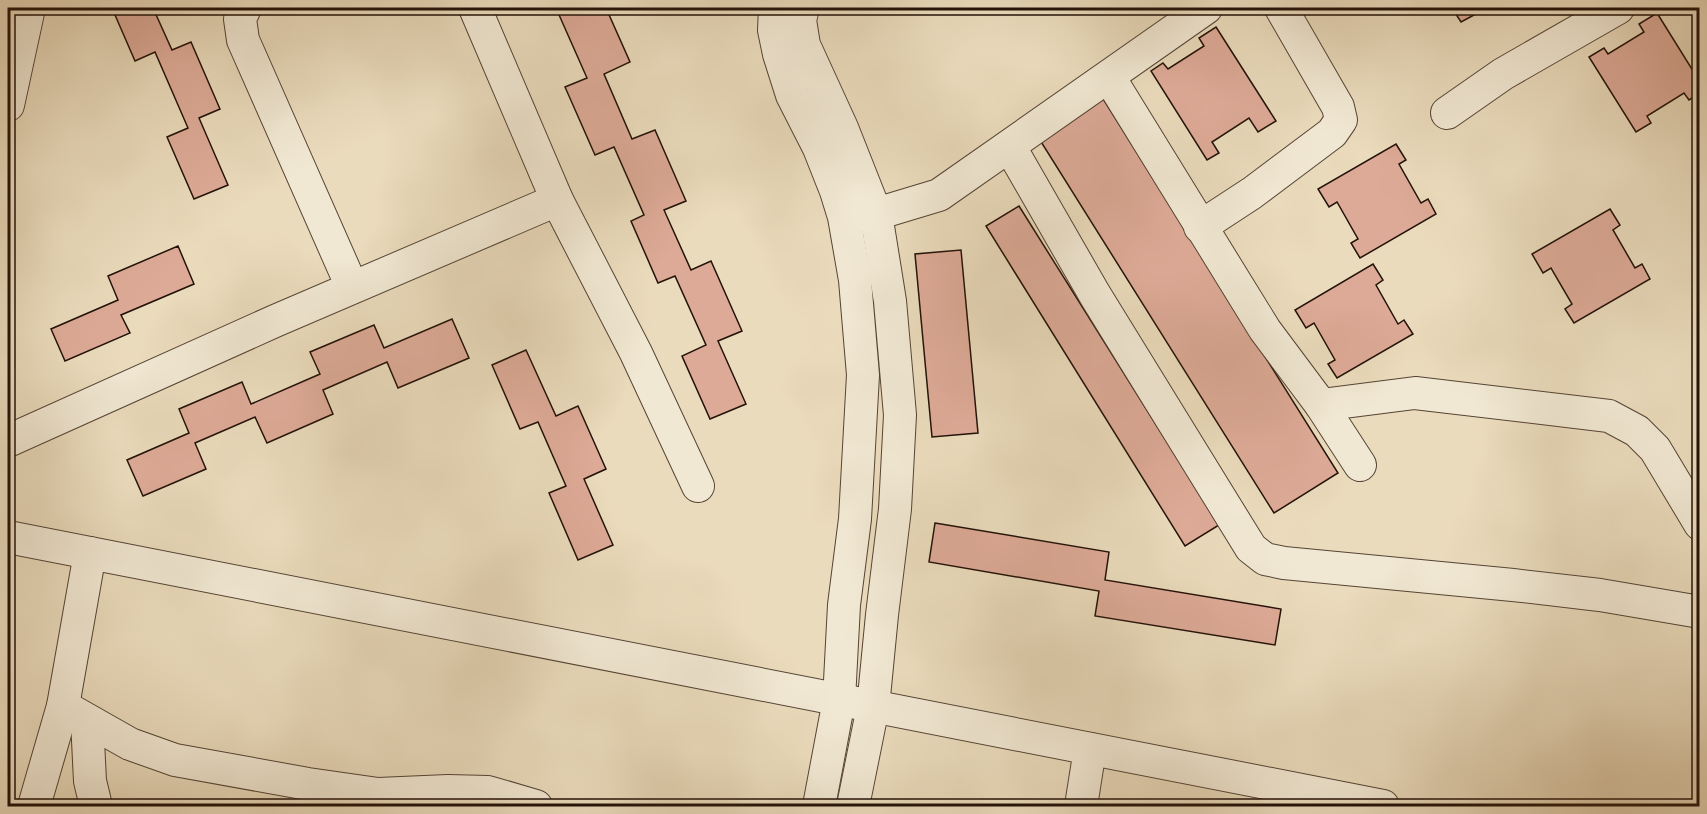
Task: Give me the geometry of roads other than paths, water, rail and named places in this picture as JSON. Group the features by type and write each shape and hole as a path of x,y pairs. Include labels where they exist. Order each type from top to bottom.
{"street":[{"path":"8,105 29,8"},
{"path":"245,8 240,19 243,40 352,287"},
{"path":"475,8 556,200 636,353 698,486"},
{"path":"775,8 774,30 792,95 819,148 844,217 855,280 863,375 855,519 844,605 839,700 819,807"},
{"path":"803,8 800,20 804,45 842,128 876,214 890,301 900,415 896,509 873,707 853,807"},
{"path":"844,217 876,214 939,195 1206,8"},
{"path":"1200,227 1252,193 1332,134 1341,120 1338,107 1281,8"},
{"path":"1447,113 1503,74 1618,8"},
{"path":"1109,77 1265,330 1321,405 1360,465"},
{"path":"1010,147 1095,295 1251,548 1265,559 1284,563 1599,595 1700,612"},
{"path":"8,441 274,321 556,200"},
{"path":"1321,405 1415,393 1609,416 1637,431 1655,449 1700,524"},
{"path":"856,495 896,509"},
{"path":"8,537 1383,807"},
{"path":"90,553 75,713 96,807"},
{"path":"34,807 75,713"},
{"path":"75,713 130,744 175,760 378,794 488,792 536,807"},
{"path":"1081,807 1090,749"}]}
